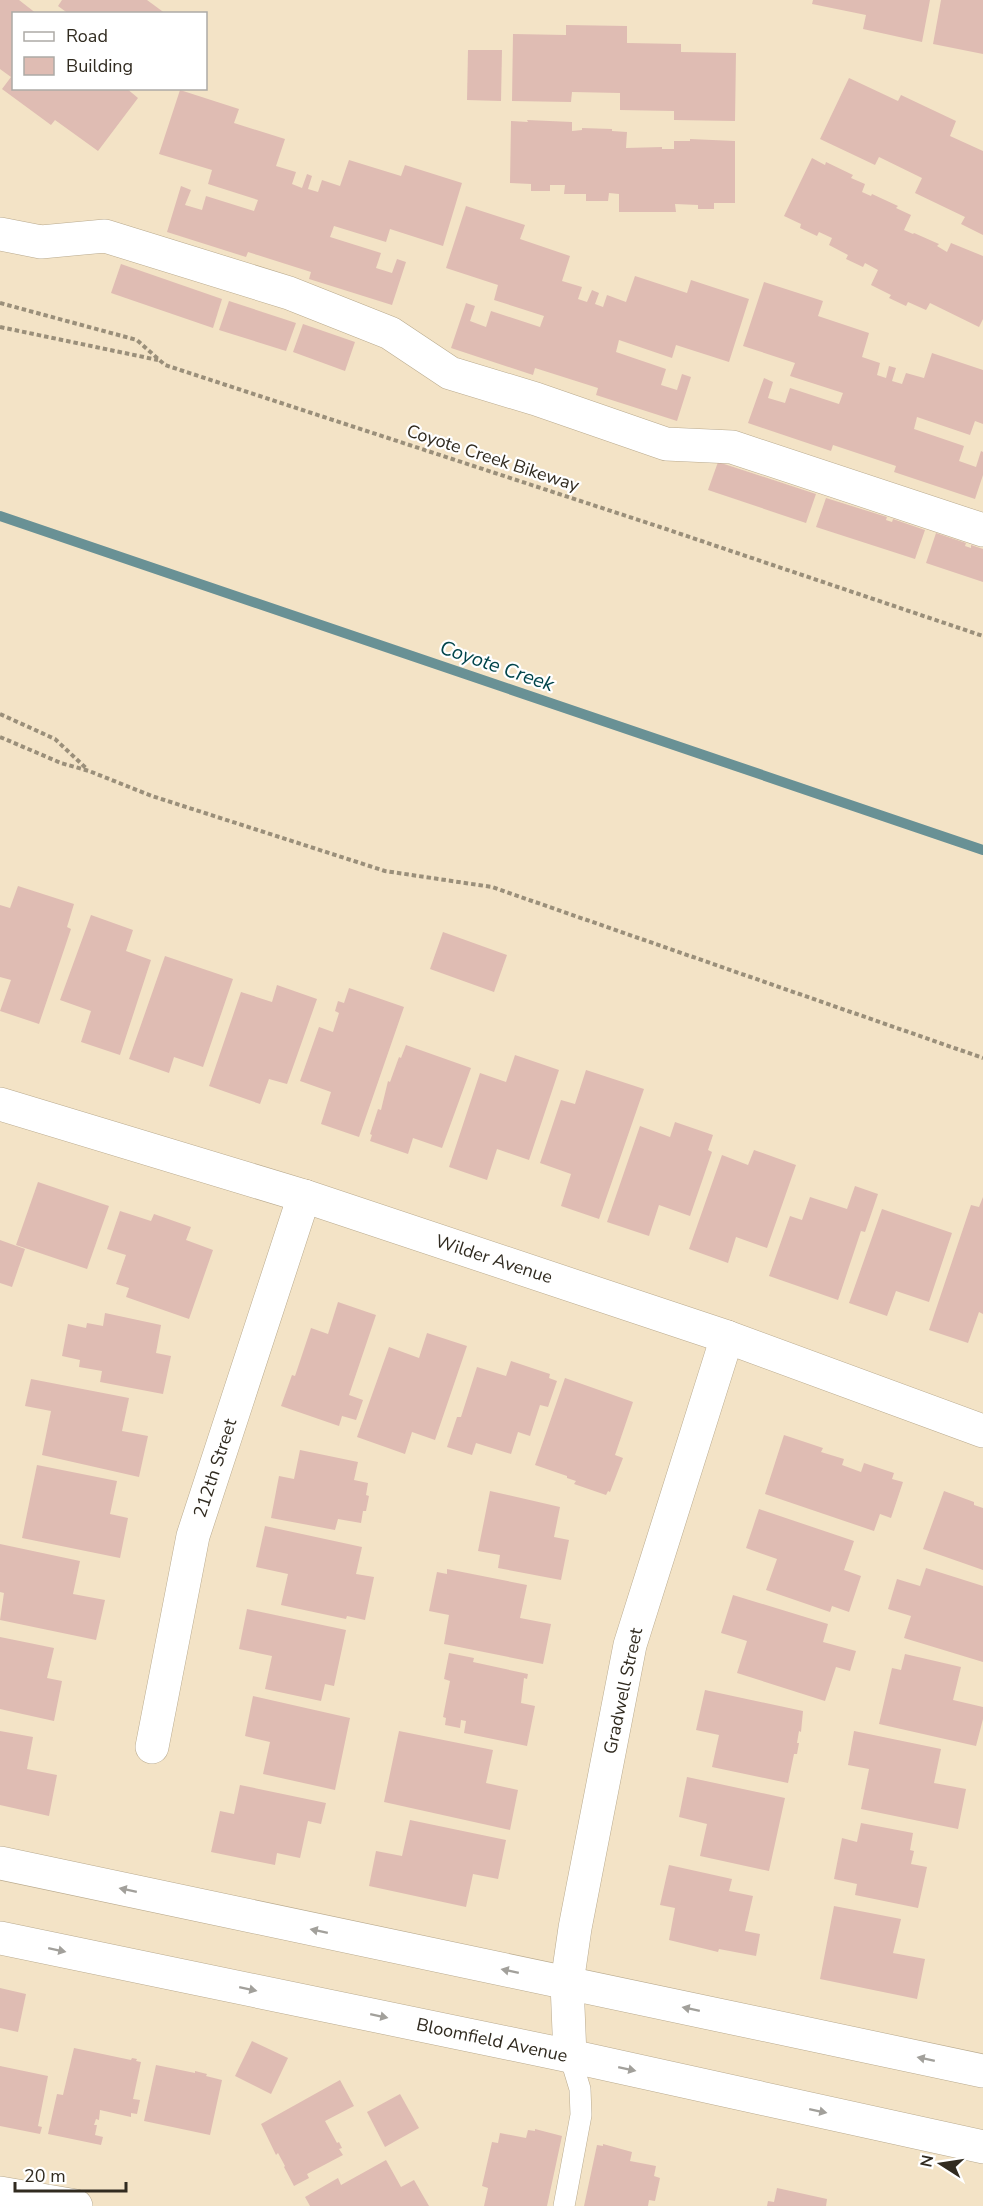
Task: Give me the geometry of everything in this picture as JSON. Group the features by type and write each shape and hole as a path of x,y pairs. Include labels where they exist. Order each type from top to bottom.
{"street":[{"path":"0,234 40,242 105,236 289,293 390,333 450,373 536,399 666,444 732,447 983,530"},
{"name":"Wilder Avenue","path":"0,1104 304,1196 727,1336 983,1431"},
{"name":"212th Street","path":"152,1747 192,1536 304,1196"},
{"name":"Gradwell Street","path":"570,2056 567,1983 575,1928 630,1645 727,1336"},
{"path":"0,1863 983,2072"},
{"name":"Bloomfield Avenue","path":"0,1938 570,2056 983,2147"},
{"path":"0,2193 76,2206"}],"lane":[{"path":"564,2206 580,2115 580,2089 570,2056"}],"path":[{"name":"Coyote Creek Bikeway","path":"0,303 137,340 165,365 660,527 983,636"},
{"path":"0,327 160,360"},
{"path":"0,714 55,739 89,771"},
{"path":"0,737 61,763 89,771 152,796 385,871 492,887 983,1058"}],"building":[{"path":"0,0 19,0 34,12 12,12 12,90 128,90 138,98 98,151 55,120 51,125 2,89 11,77 0,69"},
{"path":"62,0 147,0 163,12 66,12 58,6"},
{"path":"813,0 930,0 922,42 863,29 866,15 812,4"},
{"path":"941,0 983,0 983,54 933,44"},
{"path":"566,25 627,26 627,43 681,44 681,52 736,53 735,121 674,120 674,111 620,110 620,93 572,92 571,102 512,101 513,34 566,35"},
{"path":"468,50 502,50 501,101 467,100"},
{"path":"849,78 898,101 901,95 956,121 950,136 983,151 983,235 961,224 965,217 915,193 922,178 879,157 875,165 820,139"},
{"path":"180,90 239,109 234,123 285,139 276,166 296,172 292,184 302,188 307,174 312,176 308,189 318,192 322,180 340,186 349,160 401,176 405,165 462,183 443,246 390,229 386,242 334,226 330,237 381,253 376,268 392,273 397,259 406,262 392,305 309,279 311,272 248,252 246,257 167,232 181,186 191,190 185,205 202,210 206,196 254,211 258,200 208,184 212,170 159,154"},
{"path":"527,120 572,122 572,131 582,130 582,128 627,132 626,148 674,149 674,141 690,141 690,139 735,141 735,203 714,203 714,209 698,209 698,205 675,204 676,212 619,212 619,194 609,193 608,201 586,201 586,194 564,194 565,185 550,185 550,191 531,191 531,184 510,183 511,121 528,122"},
{"path":"812,158 853,175 851,178 865,184 862,192 898,206 896,208 911,215 904,230 939,244 937,246 947,252 951,243 983,256 983,319 979,327 930,303 926,310 908,302 906,306 889,298 891,295 871,285 878,270 865,263 863,267 846,259 848,255 829,245 832,238 819,232 817,236 800,228 801,224 784,216"},
{"path":"466,206 525,225 520,239 570,256 562,281 582,287 578,299 587,302 592,290 599,293 595,304 603,307 607,295 626,302 635,276 687,293 691,280 749,299 729,362 676,345 672,358 619,340 616,352 666,369 661,385 677,390 682,374 691,377 677,421 596,395 598,388 535,368 533,375 451,348 466,303 475,306 470,321 486,327 491,311 540,327 544,316 494,300 498,285 446,268"},
{"path":"121,264 222,299 213,328 111,293"},
{"path":"764,282 823,301 818,316 869,333 862,357 880,363 877,375 886,378 889,366 896,368 892,381 902,384 906,373 924,378 932,353 983,370 983,424 975,421 970,435 917,417 914,429 964,446 959,461 976,467 981,451 983,452 983,475 975,499 894,472 896,466 833,445 831,451 748,423 764,378 773,382 768,398 785,403 790,388 839,404 843,393 790,376 795,363 743,346"},
{"path":"229,301 296,323 286,351 219,330"},
{"path":"303,324 355,342 345,371 293,352"},
{"path":"718,462 816,494 806,523 708,490"},
{"path":"826,498 887,517 886,520 892,522 893,519 925,530 915,559 816,527"},
{"path":"936,533 966,543 965,546 971,548 971,545 983,549 983,582 926,563"},
{"path":"18,886 74,904 67,927 71,929 39,1024 0,1011 11,980 0,977 0,905 10,908"},
{"path":"91,915 133,930 126,951 151,960 120,1055 81,1042 91,1011 60,1000"},
{"path":"443,932 507,955 494,992 430,969"},
{"path":"165,956 233,979 203,1067 174,1057 169,1073 129,1059"},
{"path":"277,985 317,999 287,1084 269,1079 260,1104 209,1086 241,992 272,1002"},
{"path":"349,988 404,1007 359,1137 321,1124 331,1092 300,1081 319,1027 333,1032 339,1013 335,1011 338,1001 344,1003"},
{"path":"406,1045 471,1068 442,1148 413,1138 408,1154 370,1141 372,1135 370,1134 378,1109 381,1110 388,1081 390,1082"},
{"path":"515,1055 559,1070 529,1160 497,1149 487,1180 449,1167 480,1073 506,1082"},
{"path":"586,1070 644,1089 599,1219 561,1206 571,1174 540,1163 561,1100 575,1104"},
{"path":"675,1122 713,1135 708,1150 712,1152 690,1216 659,1205 649,1236 607,1222 640,1126 670,1137"},
{"path":"754,1150 796,1165 767,1248 736,1237 728,1263 689,1249 722,1155 748,1165"},
{"path":"38,1182 109,1206 87,1269 16,1245"},
{"path":"855,1186 878,1194 865,1232 861,1231 838,1300 769,1276 790,1216 802,1220 810,1197 847,1209"},
{"path":"983,1197 983,1314 979,1312 968,1343 929,1330 971,1205 979,1207"},
{"path":"882,1209 952,1233 929,1302 896,1291 887,1316 849,1303"},
{"path":"120,1211 151,1221 154,1214 191,1227 186,1240 213,1250 189,1319 126,1297 129,1288 116,1284 126,1255 107,1249"},
{"path":"0,1240 25,1249 12,1287 0,1283"},
{"path":"338,1302 376,1315 349,1395 363,1400 356,1420 342,1416 339,1426 281,1406 292,1375 295,1376 311,1328 328,1334"},
{"path":"105,1313 161,1325 156,1353 171,1356 163,1394 100,1382 102,1371 79,1367 80,1360 62,1356 68,1324 86,1328 87,1323 103,1326"},
{"path":"427,1333 467,1346 435,1440 412,1432 405,1454 357,1437 389,1347 419,1358"},
{"path":"511,1361 550,1374 549,1378 557,1381 548,1407 540,1405 530,1436 518,1432 511,1454 476,1443 472,1455 447,1447 457,1417 461,1417 477,1367 506,1376"},
{"path":"565,1378 633,1402 615,1455 623,1458 610,1492 608,1491 606,1495 574,1484 576,1481 567,1476 535,1465"},
{"path":"31,1379 129,1398 122,1431 148,1436 139,1477 42,1455 51,1411 25,1406"},
{"path":"784,1435 823,1448 821,1452 844,1459 842,1465 861,1472 864,1463 894,1473 892,1479 903,1482 891,1518 880,1514 874,1531 765,1494"},
{"path":"300,1450 358,1462 354,1480 368,1483 366,1495 369,1496 361,1523 338,1519 335,1530 271,1518 279,1476 294,1479"},
{"path":"37,1465 117,1481 110,1514 128,1518 120,1558 22,1538"},
{"path":"490,1491 560,1507 554,1537 569,1540 561,1580 498,1568 500,1555 478,1551"},
{"path":"944,1491 974,1502 974,1505 983,1508 983,1570 923,1549"},
{"path":"759,1509 854,1541 844,1570 861,1576 849,1612 832,1606 830,1612 766,1590 777,1559 746,1548"},
{"path":"265,1526 362,1547 356,1574 374,1577 365,1620 347,1616 346,1619 281,1605 288,1574 256,1567"},
{"path":"0,1544 80,1561 73,1594 105,1600 96,1640 0,1620 4,1593 0,1592"},
{"path":"926,1568 983,1586 983,1662 904,1638 911,1616 888,1609 897,1579 920,1586"},
{"path":"447,1569 527,1585 520,1618 551,1624 543,1664 444,1644 449,1615 429,1611 437,1572 447,1574"},
{"path":"733,1595 828,1624 823,1642 856,1651 850,1671 836,1667 825,1701 737,1673 747,1641 721,1633"},
{"path":"247,1609 346,1630 334,1686 325,1684 321,1701 265,1689 272,1656 239,1649"},
{"path":"0,1637 54,1648 47,1678 62,1681 54,1721 0,1709"},
{"path":"449,1653 474,1658 473,1662 528,1674 527,1679 524,1678 521,1703 535,1706 527,1746 464,1733 466,1721 461,1720 460,1728 445,1725 446,1718 443,1717 450,1681 444,1679"},
{"path":"905,1654 961,1667 953,1700 983,1707 983,1719 976,1746 879,1724 892,1668 901,1670"},
{"path":"705,1690 803,1711 797,1754 794,1754 788,1783 712,1767 719,1735 696,1730"},
{"path":"253,1696 350,1718 335,1790 263,1774 270,1742 245,1736"},
{"path":"0,1731 33,1737 27,1769 57,1775 49,1816 0,1805"},
{"path":"399,1731 493,1750 486,1783 518,1790 510,1830 384,1802"},
{"path":"854,1731 941,1749 934,1783 966,1789 958,1829 861,1809 869,1769 848,1765"},
{"path":"687,1777 785,1798 769,1871 700,1856 707,1824 679,1817"},
{"path":"240,1785 326,1803 321,1824 308,1821 300,1858 277,1853 275,1865 211,1852 220,1811 234,1814"},
{"path":"410,1820 506,1840 498,1879 473,1874 466,1907 369,1886 376,1851 402,1856"},
{"path":"861,1823 913,1833 910,1850 914,1851 911,1864 927,1867 918,1908 855,1895 857,1884 834,1879 842,1838 857,1842"},
{"path":"669,1865 732,1879 729,1891 753,1896 745,1931 760,1934 756,1956 719,1949 718,1952 669,1940 675,1908 660,1905"},
{"path":"834,1906 901,1919 893,1953 925,1959 917,1999 820,1979"},
{"path":"0,1988 26,1994 18,2032 0,2028"},
{"path":"252,2041 288,2058 271,2094 235,2076"},
{"path":"74,2048 131,2060 132,2058 137,2059 136,2061 141,2062 133,2099 140,2100 137,2114 131,2113 131,2117 100,2110 99,2120 96,2119 94,2125 97,2125 95,2135 103,2137 101,2145 48,2134 57,2094 63,2095"},
{"path":"156,2065 195,2073 195,2071 222,2080 210,2135 144,2121"},
{"path":"0,2066 48,2076 38,2126 42,2127 40,2134 0,2126"},
{"path":"340,2080 354,2106 325,2121 337,2143 339,2142 342,2148 339,2149 343,2155 307,2174 309,2178 294,2186 261,2124"},
{"path":"400,2094 419,2128 385,2147 367,2112"},
{"path":"535,2129 562,2136 547,2206 484,2206 488,2188 482,2186 492,2142 498,2143 500,2133 526,2138 528,2130 535,2131"},
{"path":"603,2144 632,2152 630,2161 656,2166 654,2176 660,2178 655,2201 649,2200 648,2206 584,2206 597,2145 603,2146"},
{"path":"386,2160 401,2187 414,2180 429,2206 310,2206 305,2197 338,2178 341,2185"},
{"path":"777,2188 827,2199 826,2206 767,2206 768,2201 774,2202"}],"waterway":[{"name":"Coyote Creek","path":"0,516 983,850"}]}
